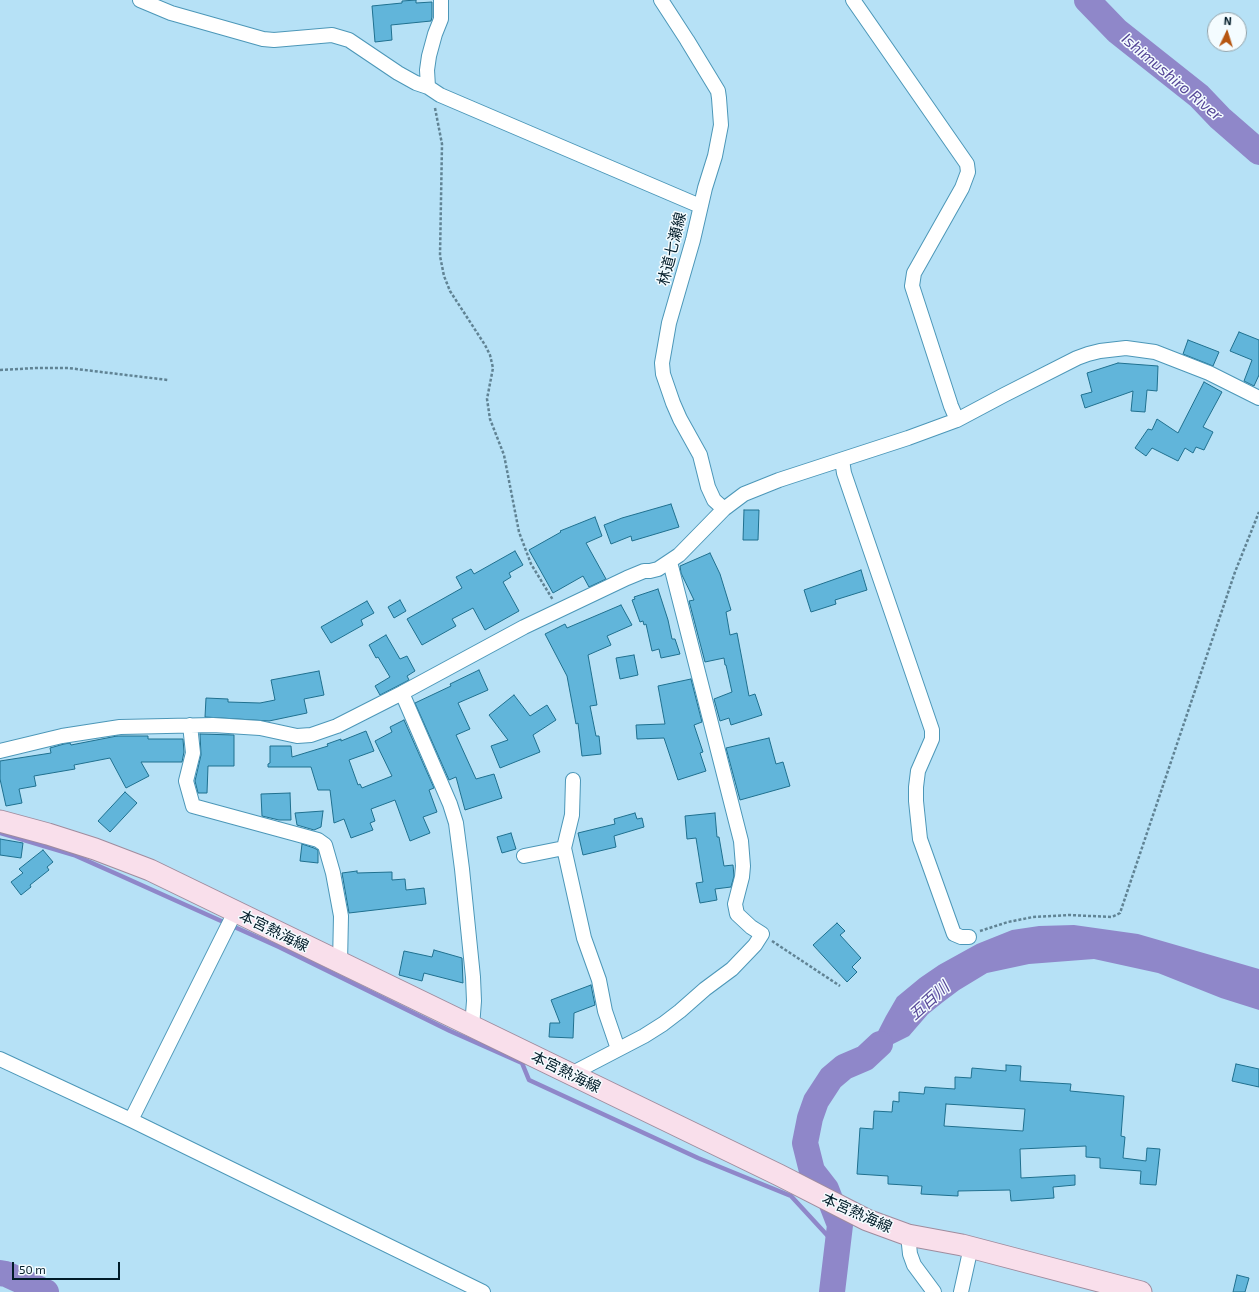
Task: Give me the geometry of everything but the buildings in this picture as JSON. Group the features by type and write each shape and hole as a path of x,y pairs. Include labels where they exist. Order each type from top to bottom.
{"main road":[{"name":"本宮熱海線","path":"0,821 48,834 109,854 150,870 779,1175 867,1220 908,1235 971,1247 1141,1292"}],"street":[{"path":"140,0 171,13 263,39 274,40 332,36 343,38 416,83 700,206"},
{"path":"431,89 427,70 435,34 442,19 441,0"},
{"name":"林道七瀬線","path":"661,0 718,91 721,125 715,156 700,206 687,264 669,323 662,363 663,374 680,419 700,455 708,487 714,500 724,509"},
{"path":"853,0 967,164 968,172 962,188 914,273 912,286 951,406 957,420"},
{"path":"0,750 62,736 120,728 190,725 260,728 297,736 311,735 337,726 482,651 495,642 559,610 627,578 644,571 658,569 679,555 724,509 744,494 761,486 807,470 842,460 957,420 1077,358 1100,351 1135,349 1156,352 1209,374 1259,398"},
{"path":"842,460 844,473 932,730 932,739 918,771 916,788 920,839 954,934 961,937 969,937"},
{"path":"571,1074 618,1048 644,1036 663,1024 732,969 755,945 762,934 751,927 737,914 735,904 742,877 743,866 741,841 670,562"},
{"path":"402,693 450,804 456,822 470,946 474,1001 472,1027"},
{"path":"190,725 193,753 186,781 193,806 318,840 325,845 333,873 341,916 340,963"},
{"path":"573,780 572,815 564,848 584,938 599,980 605,1011 618,1048"},
{"path":"524,856 564,848"},
{"path":"131,1120 235,912"},
{"path":"0,1059 131,1120 483,1292"},
{"path":"908,1235 910,1254 914,1265 934,1292"},
{"path":"961,1292 971,1247"}],"path":[{"path":"431,89 442,144 440,256 444,276 450,291 490,355 492,368 487,399 490,419 496,438 504,455 520,532 531,564 559,610"},
{"path":"0,370 68,368 168,380"},
{"path":"969,937 994,926 1033,917 1070,915 1111,917 1120,913 1235,572 1259,512"},
{"path":"762,934 840,986"}],"water":[{"path":"1074,925 1138,934 1259,969 1259,1010 1221,998 1158,973 1094,959 1029,964 987,973 959,990 928,1014 909,1036 881,1050 871,1060 850,1065 870,1047 897,997 939,965 977,944 1012,930 1039,926"}],"waterway":[{"name":"Ishimushiro River","path":"1087,0 1117,31 1199,96 1220,118 1259,152"},
{"path":"0,833 74,855 279,947 450,1031 522,1063 529,1080 698,1158 791,1196 838,1247"},
{"name":"五百川","path":"832,1292 840,1225 826,1189 812,1171 805,1143 810,1118 816,1101 831,1078 844,1067 865,1058 880,1044"},
{"name":"五百川","path":"0,1273 6,1274 46,1292"}]}
